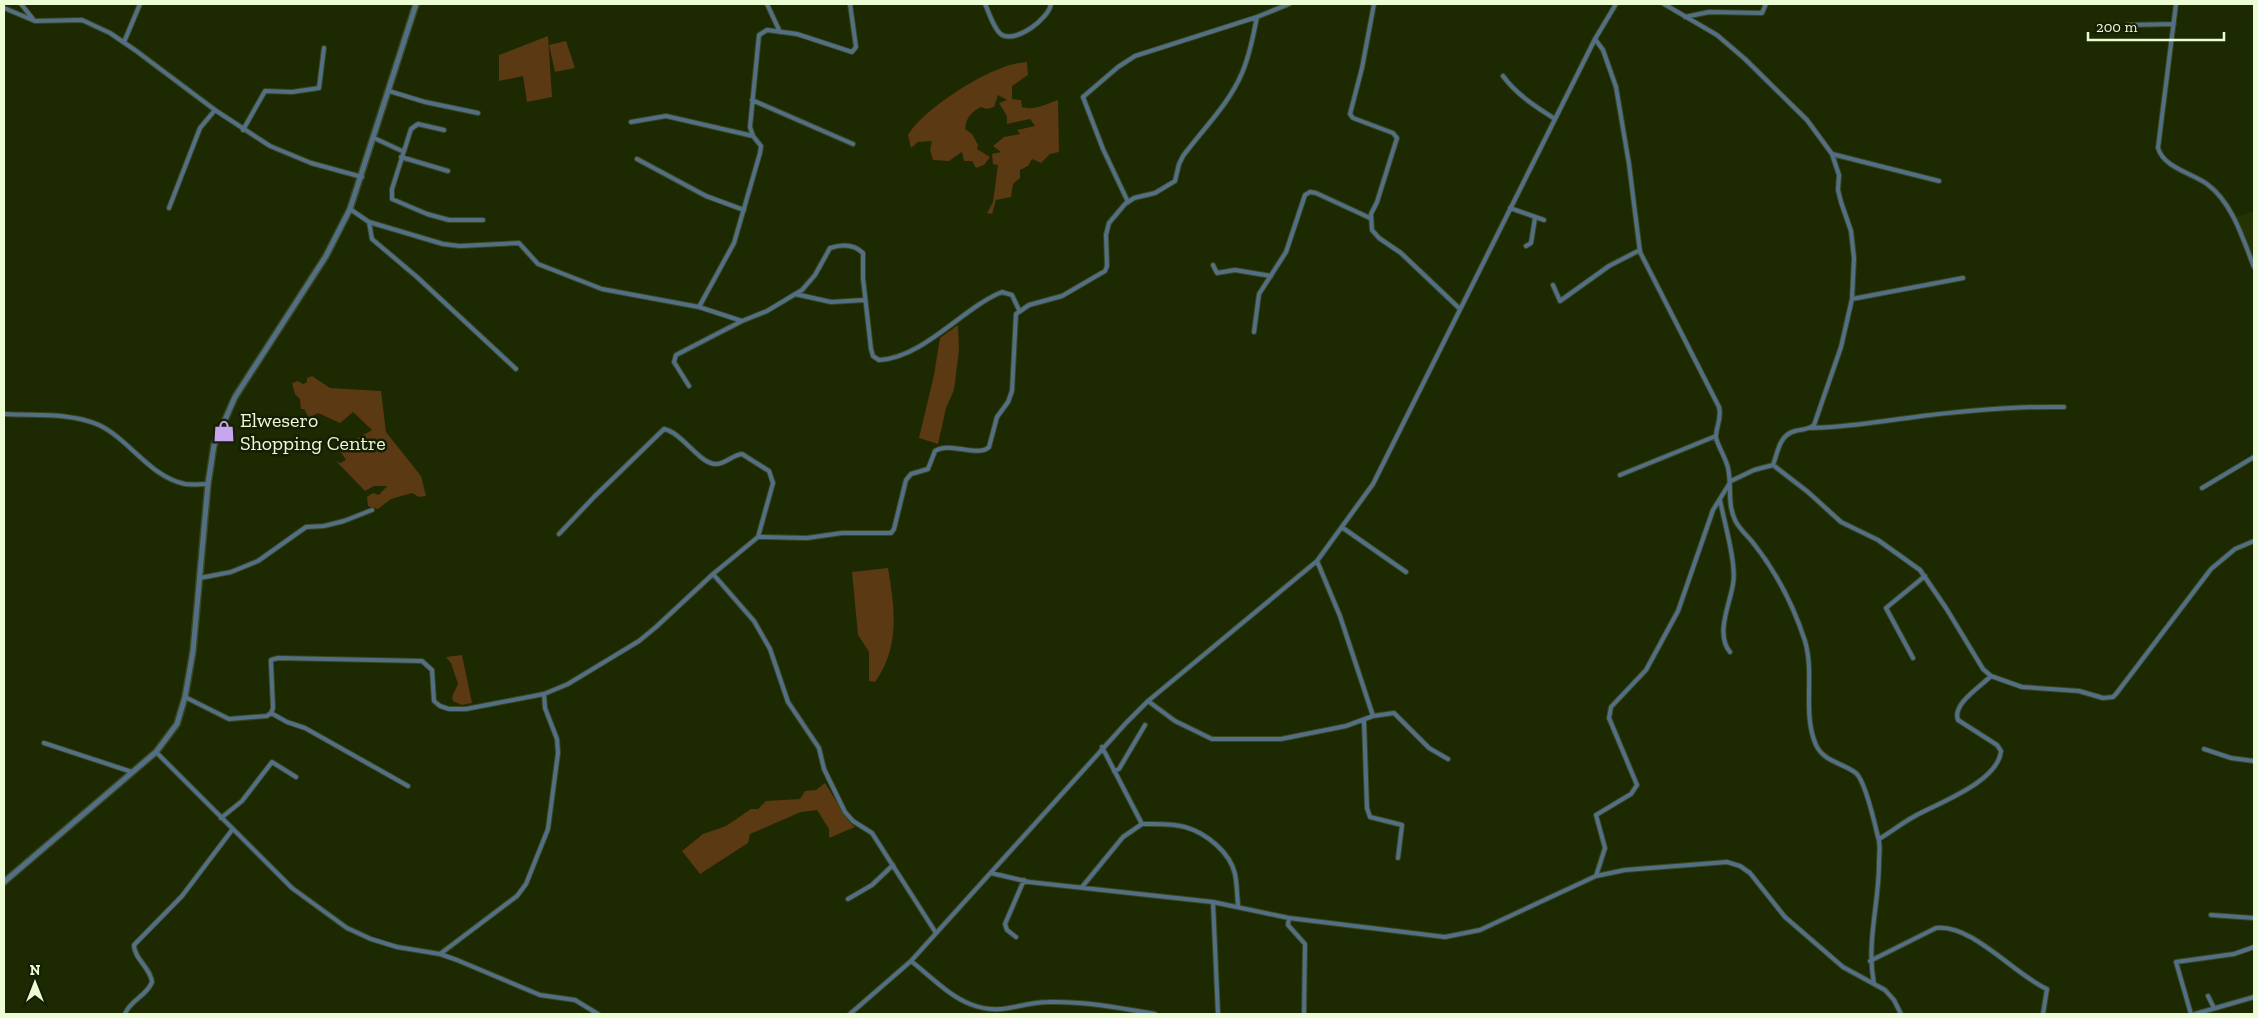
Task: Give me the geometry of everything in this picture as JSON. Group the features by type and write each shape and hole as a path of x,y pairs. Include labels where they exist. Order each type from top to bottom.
{"street":[{"path":"20,4 34,20"},
{"path":"124,42 140,4"},
{"path":"4,882 156,752 176,724 184,697 193,650 208,484 214,445 235,397 316,271 350,209 390,91 416,4"},
{"path":"767,4 780,32"},
{"path":"699,307 734,243 760,153 761,146 753,136 750,127 759,35 767,30 797,34 852,52 856,47 850,4"},
{"path":"985,4 1000,33 1005,36 1013,36 1036,26 1050,11 1052,4"},
{"path":"1128,202 1103,149 1083,97 1118,67 1135,56 1257,17 1282,5 1289,4"},
{"path":"1374,4 1362,68 1350,114 1353,118 1393,133 1397,138 1370,218 1372,230 1379,238 1401,254 1460,309"},
{"path":"850,1014 911,962 1102,747 1148,701 1317,561 1343,528 1373,484 1595,39 1616,4"},
{"path":"1664,4 1717,34 1807,120 1832,154 1839,175 1838,190 1851,231 1854,258 1852,298 1830,380 1814,425 1809,428"},
{"path":"1685,17 1709,12 1762,13 1766,4"},
{"path":"2176,4 2158,148 2164,159 2207,184 2223,199 2254,267"},
{"path":"4,8 34,20 82,20 124,42 243,130 270,146 303,160 362,177"},
{"path":"758,537 807,538 842,533 887,534 893,532 906,480 911,474 928,469 935,451 944,447 982,451 989,447 997,417 1008,402 1012,391 1014,323 1019,310 1029,305 1062,296 1105,271 1107,266 1106,235 1109,223 1134,198 1155,193 1175,181 1183,156 1232,92 1242,74 1252,46 1257,17"},
{"path":"2128,25 2174,24"},
{"path":"1595,39 1603,50 1616,87 1629,164 1640,250 1644,264 1719,408 1721,416 1716,436 1731,481 1729,495 1735,521 1755,544 1781,587 1805,642 1810,671 1811,728 1816,745 1822,755 1857,774 1863,784 1879,839 1879,886 1870,961 1874,984"},
{"path":"243,130 265,91 292,92 319,88 324,48"},
{"path":"1503,76 1517,93 1555,119"},
{"path":"390,91 425,102 478,113"},
{"path":"752,100 852,144"},
{"path":"169,208 200,128 216,110"},
{"path":"631,122 666,116 753,136"},
{"path":"444,130 415,125 411,129 400,157 392,190 392,199 427,214 449,220 483,220"},
{"path":"374,138 402,151"},
{"path":"1832,154 1939,182"},
{"path":"400,157 448,171"},
{"path":"637,158 706,196 744,210"},
{"path":"1254,332 1259,294 1286,252 1302,200 1310,192 1370,218"},
{"path":"1510,208 1544,220"},
{"path":"350,209 369,222 443,244 460,246 519,243 538,264 602,289 699,307 742,321"},
{"path":"1526,246 1531,243 1535,218"},
{"path":"369,222 372,239 424,283 516,369"},
{"path":"689,386 674,362 676,355 742,321 767,311 802,290 815,275 830,248 840,245 858,248 863,253 865,300 873,356 879,360 903,353 928,340 1002,292 1012,295 1019,310"},
{"path":"1553,285 1560,301 1609,266 1640,250"},
{"path":"1213,265 1217,274 1235,270 1270,276"},
{"path":"1852,298 1963,278"},
{"path":"795,294 831,302 865,300"},
{"path":"1773,465 1782,438 1787,434 1809,428 1848,426 1937,414 2013,407 2064,407"},
{"path":"4,414 67,416 97,424 119,436 167,477 185,484 208,484"},
{"path":"184,697 229,719 259,718 271,713 273,708 271,663 274,659 422,661 432,670 434,701 449,709 466,709 544,694 568,684 639,641 656,628 713,574 758,537 773,483 769,472 742,454 719,464 708,462 688,444 664,429 559,534"},
{"path":"1620,475 1716,436"},
{"path":"2202,488 2254,457"},
{"path":"1596,876 1605,848 1596,815 1631,794 1637,785 1609,718 1611,706 1646,670 1678,611 1713,510 1731,481 1754,470 1773,465"},
{"path":"1773,465 1808,492 1840,522 1897,552 1925,576 1983,669 1991,676 2022,687 2079,691 2103,698 2113,697 2206,575 2235,549 2254,541"},
{"path":"1720,500 1734,582 1724,623 1724,634 1730,652"},
{"path":"200,578 231,572 258,562 306,527 331,525 372,510"},
{"path":"1343,528 1406,572"},
{"path":"1317,561 1340,616 1373,716"},
{"path":"713,574 754,621 770,649 788,702 819,748 824,769 845,812 852,821 872,833 936,933"},
{"path":"1913,658 1886,608 1925,576"},
{"path":"1879,839 1914,817 1972,787 2000,757 2001,751 1997,745 1958,720 1956,715 1957,709 1991,676"},
{"path":"440,954 517,896 526,884 542,849 548,829 558,753 557,739 544,708 544,694"},
{"path":"1148,701 1175,721 1212,739 1281,739 1364,721 1373,716 1394,713 1429,748 1448,759"},
{"path":"271,713 287,722 305,728 408,786"},
{"path":"1364,721 1367,808 1370,817 1402,825 1398,858"},
{"path":"1114,770 1119,769 1145,725"},
{"path":"44,743 132,772"},
{"path":"1102,747 1142,824"},
{"path":"2204,749 2230,758 2254,762"},
{"path":"156,752 292,888 347,928 397,948 440,954 540,995 575,1000 598,1014"},
{"path":"221,818 242,801 272,762 296,777"},
{"path":"1082,887 1123,836 1142,824 1185,827 1207,837 1225,854 1235,874 1238,905"},
{"path":"125,1014 128,1008 146,992 152,982 150,972 135,951 134,945 182,896 232,830"},
{"path":"991,873 1024,880 1238,905 1289,918 1444,937 1463,935 1480,930 1596,876 1625,870 1727,862 1740,866 1750,873 1785,917 1843,967 1874,984 1894,1000 1901,1014"},
{"path":"848,899 872,885 893,865"},
{"path":"1016,937 1007,930 1004,924 1024,880"},
{"path":"1213,902 1218,1014"},
{"path":"2211,915 2254,918"},
{"path":"1289,918 1288,925 1305,944 1304,1014"},
{"path":"1870,961 1936,928 1948,928 1982,944 2047,989 2043,1014"},
{"path":"2254,947 2234,954 2176,962 2193,1014 2254,997"},
{"path":"911,962 959,999 989,1010 1011,1009 1046,1002 1062,1002 1155,1014"},
{"path":"2208,996 2214,1008"}],"shaded area":[{"path":"548,36 552,97 527,102 523,76 499,81 499,55"},
{"path":"566,41 575,68 555,72 549,45"},
{"path":"1027,62 1028,75 1012,86 1012,99 1021,100 1022,107 1026,108 1058,100 1059,152 1050,154 1041,163 1032,159 1028,166 1020,170 1020,178 1013,184 1011,197 996,200 992,214 987,213 993,202 998,165 993,164 992,154 1001,152 993,146 1004,137 1020,134 1017,130 1035,126 1030,119 1007,124 1007,116 999,103 1007,100 998,95 994,107 987,109 981,107 974,111 968,119 965,129 972,134 978,145 977,149 990,157 984,165 976,168 972,161 964,161 962,152 949,161 933,160 930,150 932,141 918,142 911,148 908,135 925,115 965,86 1004,67"},
{"path":"2254,211 2254,260 2235,217"},
{"path":"958,325 959,350 954,390 946,408 938,444 919,438 934,375 940,338"},
{"path":"312,376 330,388 381,391 386,432 421,476 426,496 419,497 412,493 391,499 378,509 368,506 367,497 373,493 379,495 387,486 374,486 365,491 336,461 340,463 346,460 340,451 372,430 353,412 340,423 318,413 309,418 304,409 301,409 300,399 295,394 292,383 298,381 303,384 307,382 307,378"},
{"path":"888,568 894,627 889,655 875,682 869,681 869,652 858,635 852,572"},
{"path":"462,655 472,703 462,705 453,701 452,697 458,684 451,663 446,657"},
{"path":"825,783 848,820 855,827 829,838 829,829 817,810 801,812 750,834 748,843 700,874 682,851 703,834 726,826 751,809 758,809 766,801 800,799 805,791 816,790"}],"place":[{"name":"Elwesero Shopping Centre","path":"224,431"}]}
